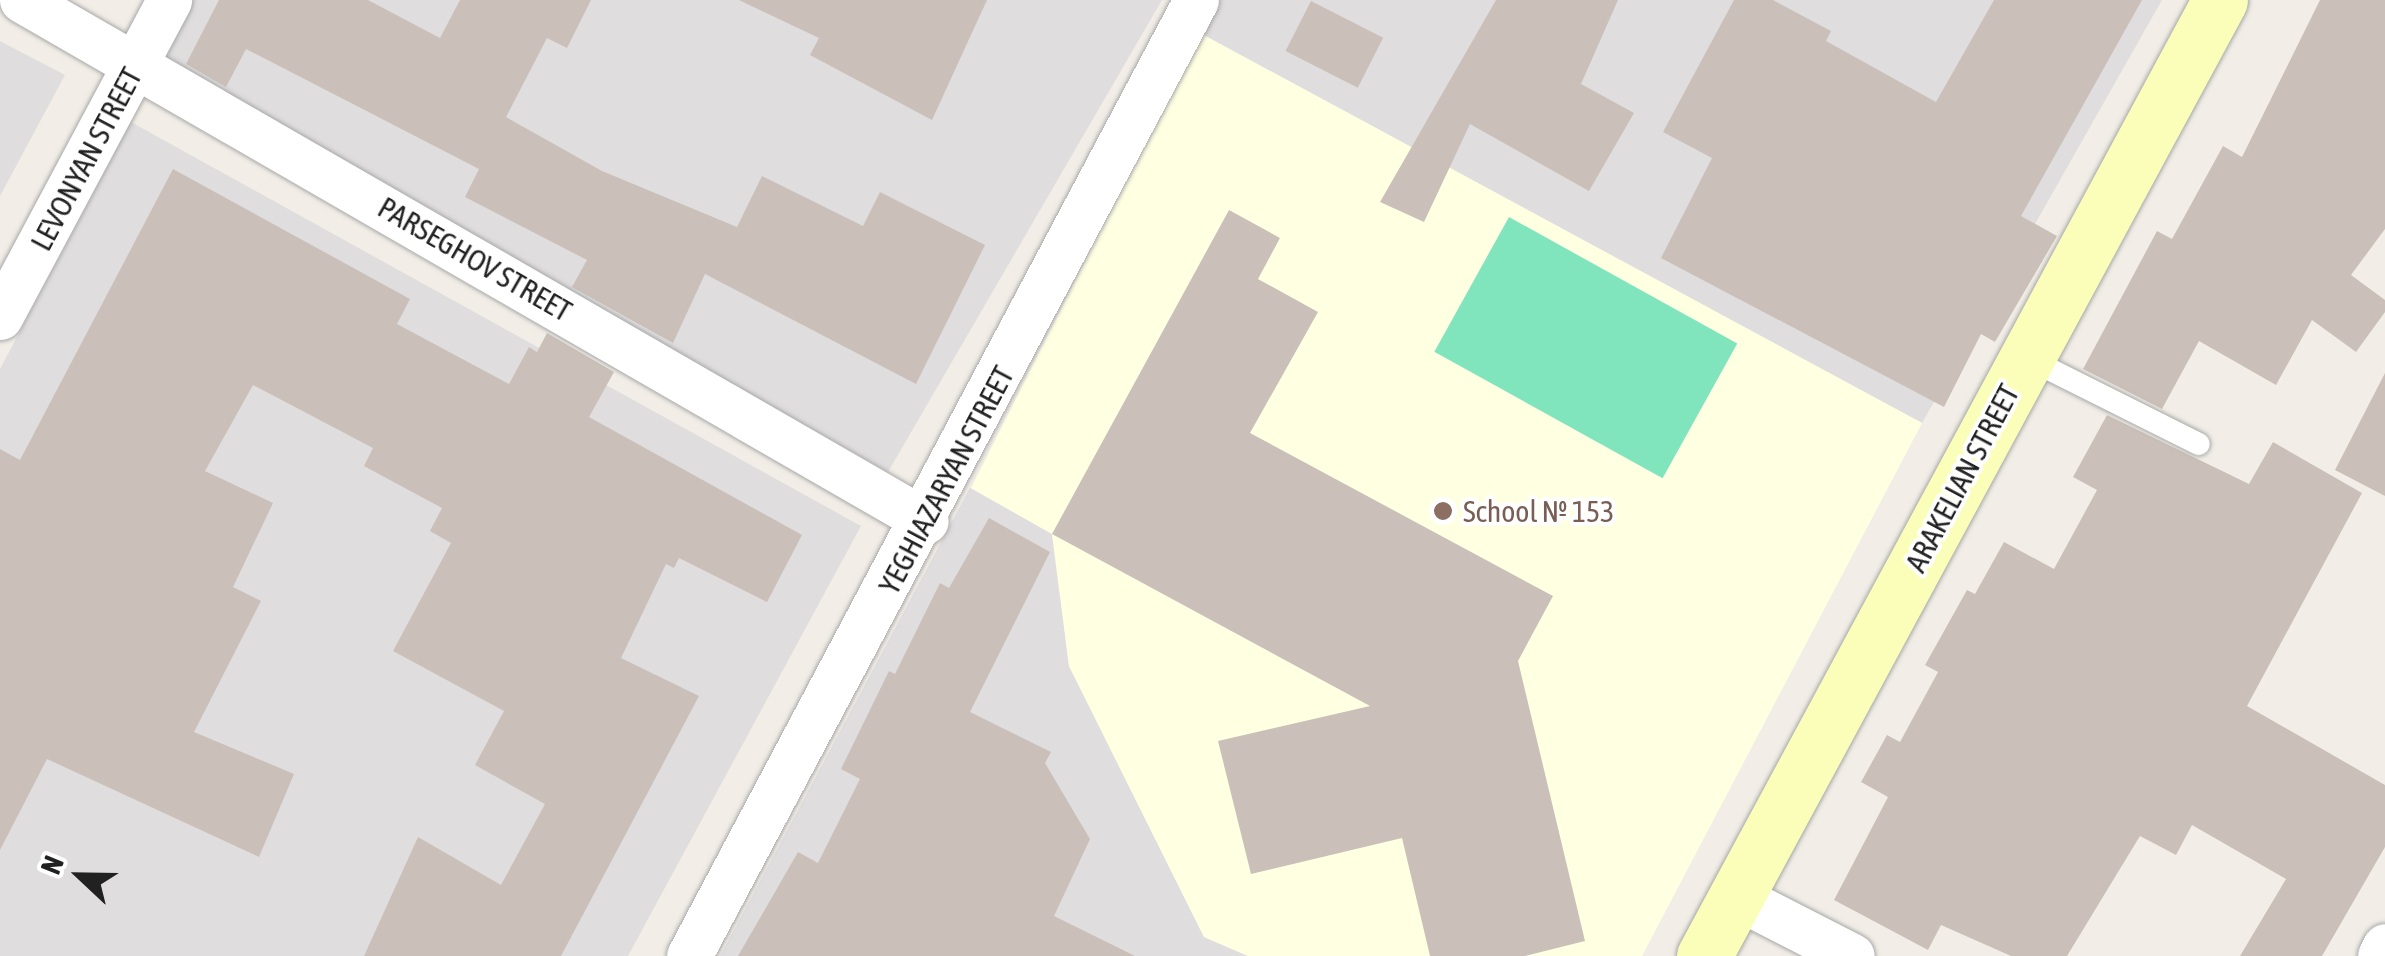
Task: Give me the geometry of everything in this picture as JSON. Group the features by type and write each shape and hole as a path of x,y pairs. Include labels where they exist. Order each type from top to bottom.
{"street":[{"name":"PARSEGHOV STREET","path":"22,0 138,63 926,521"},
{"name":"LEVONYAN STREET","path":"0,317 169,0"},
{"name":"YEGHIAZARYAN STREET","path":"689,956 926,521 1196,0"},
{"name":"ARAKELIAN STREET","path":"1704,956 2220,0"},
{"path":"1735,896 1852,956"},
{"path":"2380,956 2385,946"}],"lane":[{"path":"2027,358 2199,444"}],"shaded area":[{"path":"194,0 1162,0 888,472 160,64"},
{"path":"1220,0 2162,0 1922,423 1200,33"},
{"name":"School № 153","path":"1200,33 1922,423 1642,956 1248,956 1204,937 1069,666 1052,534 971,488"},
{"path":"0,41 65,75 0,196"},
{"path":"131,122 861,526 628,956 0,956 0,369"},
{"path":"970,488 1052,534 1069,666 1204,937 1248,956 720,956"}],"green space":[{"path":"1509,217 1737,344 1663,478 1434,352"}],"building":[{"path":"219,0 368,0 440,38 460,0 591,0 567,48 547,38 506,117 602,171 737,227 762,176 863,226 880,192 985,245 916,384 705,274 673,343 572,287 587,260 465,197 479,169 246,49 226,87 186,64"},
{"path":"739,0 987,0 932,120 810,55 819,38"},
{"path":"1496,0 1618,0 1581,84 1634,113 1589,191 1470,124 1424,222 1380,202"},
{"path":"1734,0 1773,0 1831,31 1826,41 1936,102 1994,0 2142,0 2021,216 2057,236 1995,342 1981,334 1944,407 1661,258 1712,158 1663,132"},
{"path":"2320,0 2385,0 2385,229 2351,275 2385,300 2385,312 2356,352 2312,320 2276,385 2199,341 2162,409 2083,369 2157,231 2172,239 2223,146 2242,157"},
{"path":"1311,1 1383,38 1358,88 1286,51"},
{"path":"173,169 410,299 397,324 509,384 529,347 537,352 547,333 614,372 589,417 802,535 767,602 679,558 674,568 666,564 621,658 699,696 561,956 364,956 418,837 501,885 545,804 475,765 504,711 393,651 451,543 430,531 442,508 364,466 373,448 253,385 205,471 273,503 233,587 261,601 194,732 294,774 259,857 47,759 0,850 0,449 20,460"},
{"path":"1229,210 1280,238 1258,279 1318,312 1250,433 1553,596 1518,661 1585,941 1525,956 1430,956 1402,838 1251,874 1218,741 1370,706 1052,534"},
{"path":"2385,373 2385,496 2335,470"},
{"path":"2107,415 2249,484 2273,442 2362,493 2247,706 2385,785 2385,847 2322,956 2240,956 2286,879 2192,825 2176,855 2140,836 2067,956 2011,956 1941,925 1928,950 1834,900 1888,797 1861,782 1887,735 1900,742 1938,672 1925,665 1967,590 1975,594 2004,542 2054,569 2097,490 2073,477"},
{"path":"989,518 1050,552 970,712 1051,752 1045,763 1090,839 1054,916 1135,956 738,956 798,852 818,863 860,779 841,769 889,671 895,674 940,583 949,588"}],"place":[{"name":"School № 153","path":"1443,511"}]}
